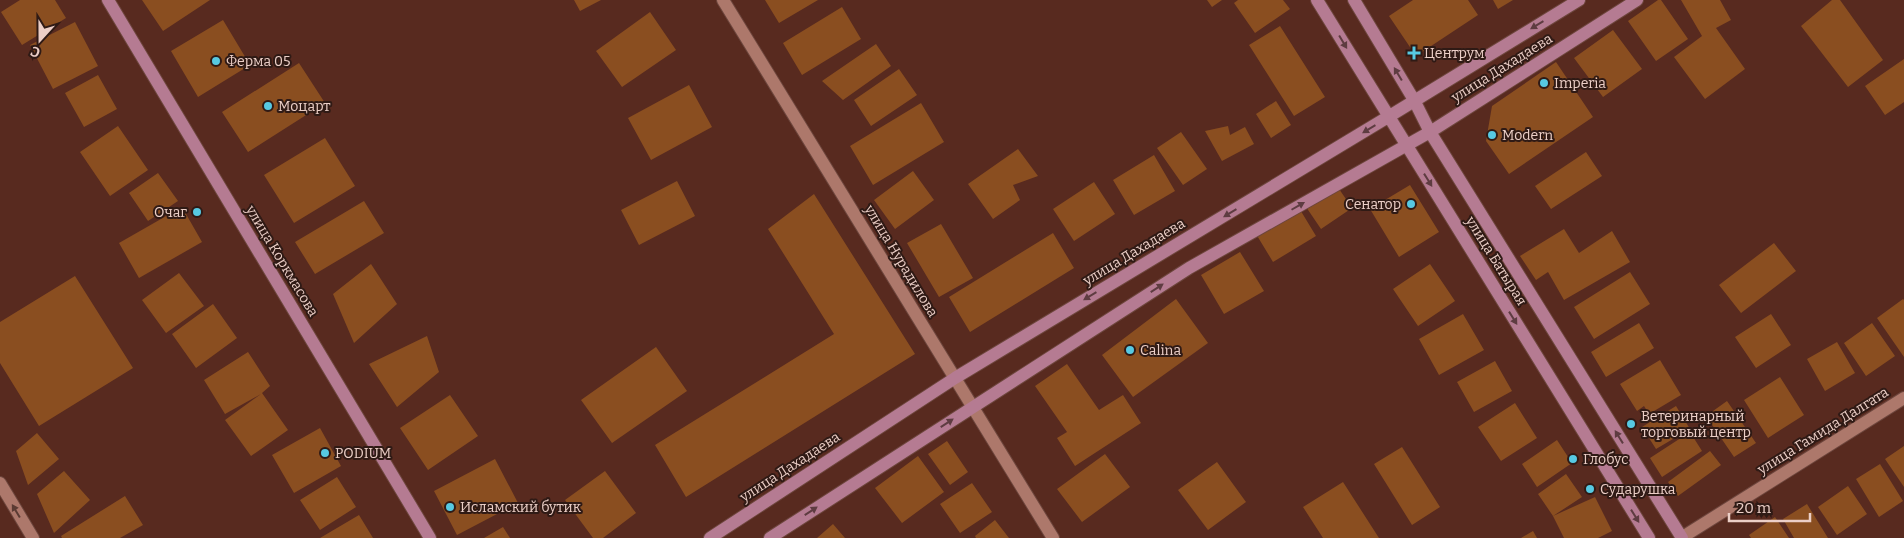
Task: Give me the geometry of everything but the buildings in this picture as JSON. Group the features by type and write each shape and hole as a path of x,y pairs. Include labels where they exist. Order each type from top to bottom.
{"main road":[{"name":"улица Коркмасова","path":"108,0 430,538"},
{"name":"улица Батырая","path":"1317,0 1648,538"},
{"name":"улица Батырая","path":"1354,0 1414,100 1430,132 1682,538"},
{"name":"улица Дахадаева","path":"710,538 955,378 1579,0"},
{"name":"улица Дахадаева","path":"770,538 1189,268 1430,132 1636,0"}],"street":[{"name":"улица Нурадилова","path":"724,0 1053,538"},
{"name":"улица Гамида Далгата","path":"1682,538 1904,398"},
{"path":"0,483 33,538"}],"place":[{"name":"Центрум","path":"1414,53"},
{"name":"Ферма 05","path":"216,61"},
{"name":"Imperia","path":"1544,83"},
{"name":"Моцарт","path":"268,106"},
{"name":"Modern","path":"1492,135"},
{"name":"Сенатор","path":"1411,204"},
{"name":"Очаг","path":"197,212"},
{"name":"Calina","path":"1130,350"},
{"name":"Ветеринарный торговый центр","path":"1631,424"},
{"name":"PODIUM","path":"325,453"},
{"name":"Глобус","path":"1573,459"},
{"name":"Сударушка","path":"1590,489"},
{"name":"Исламский бутик","path":"450,507"}]}
